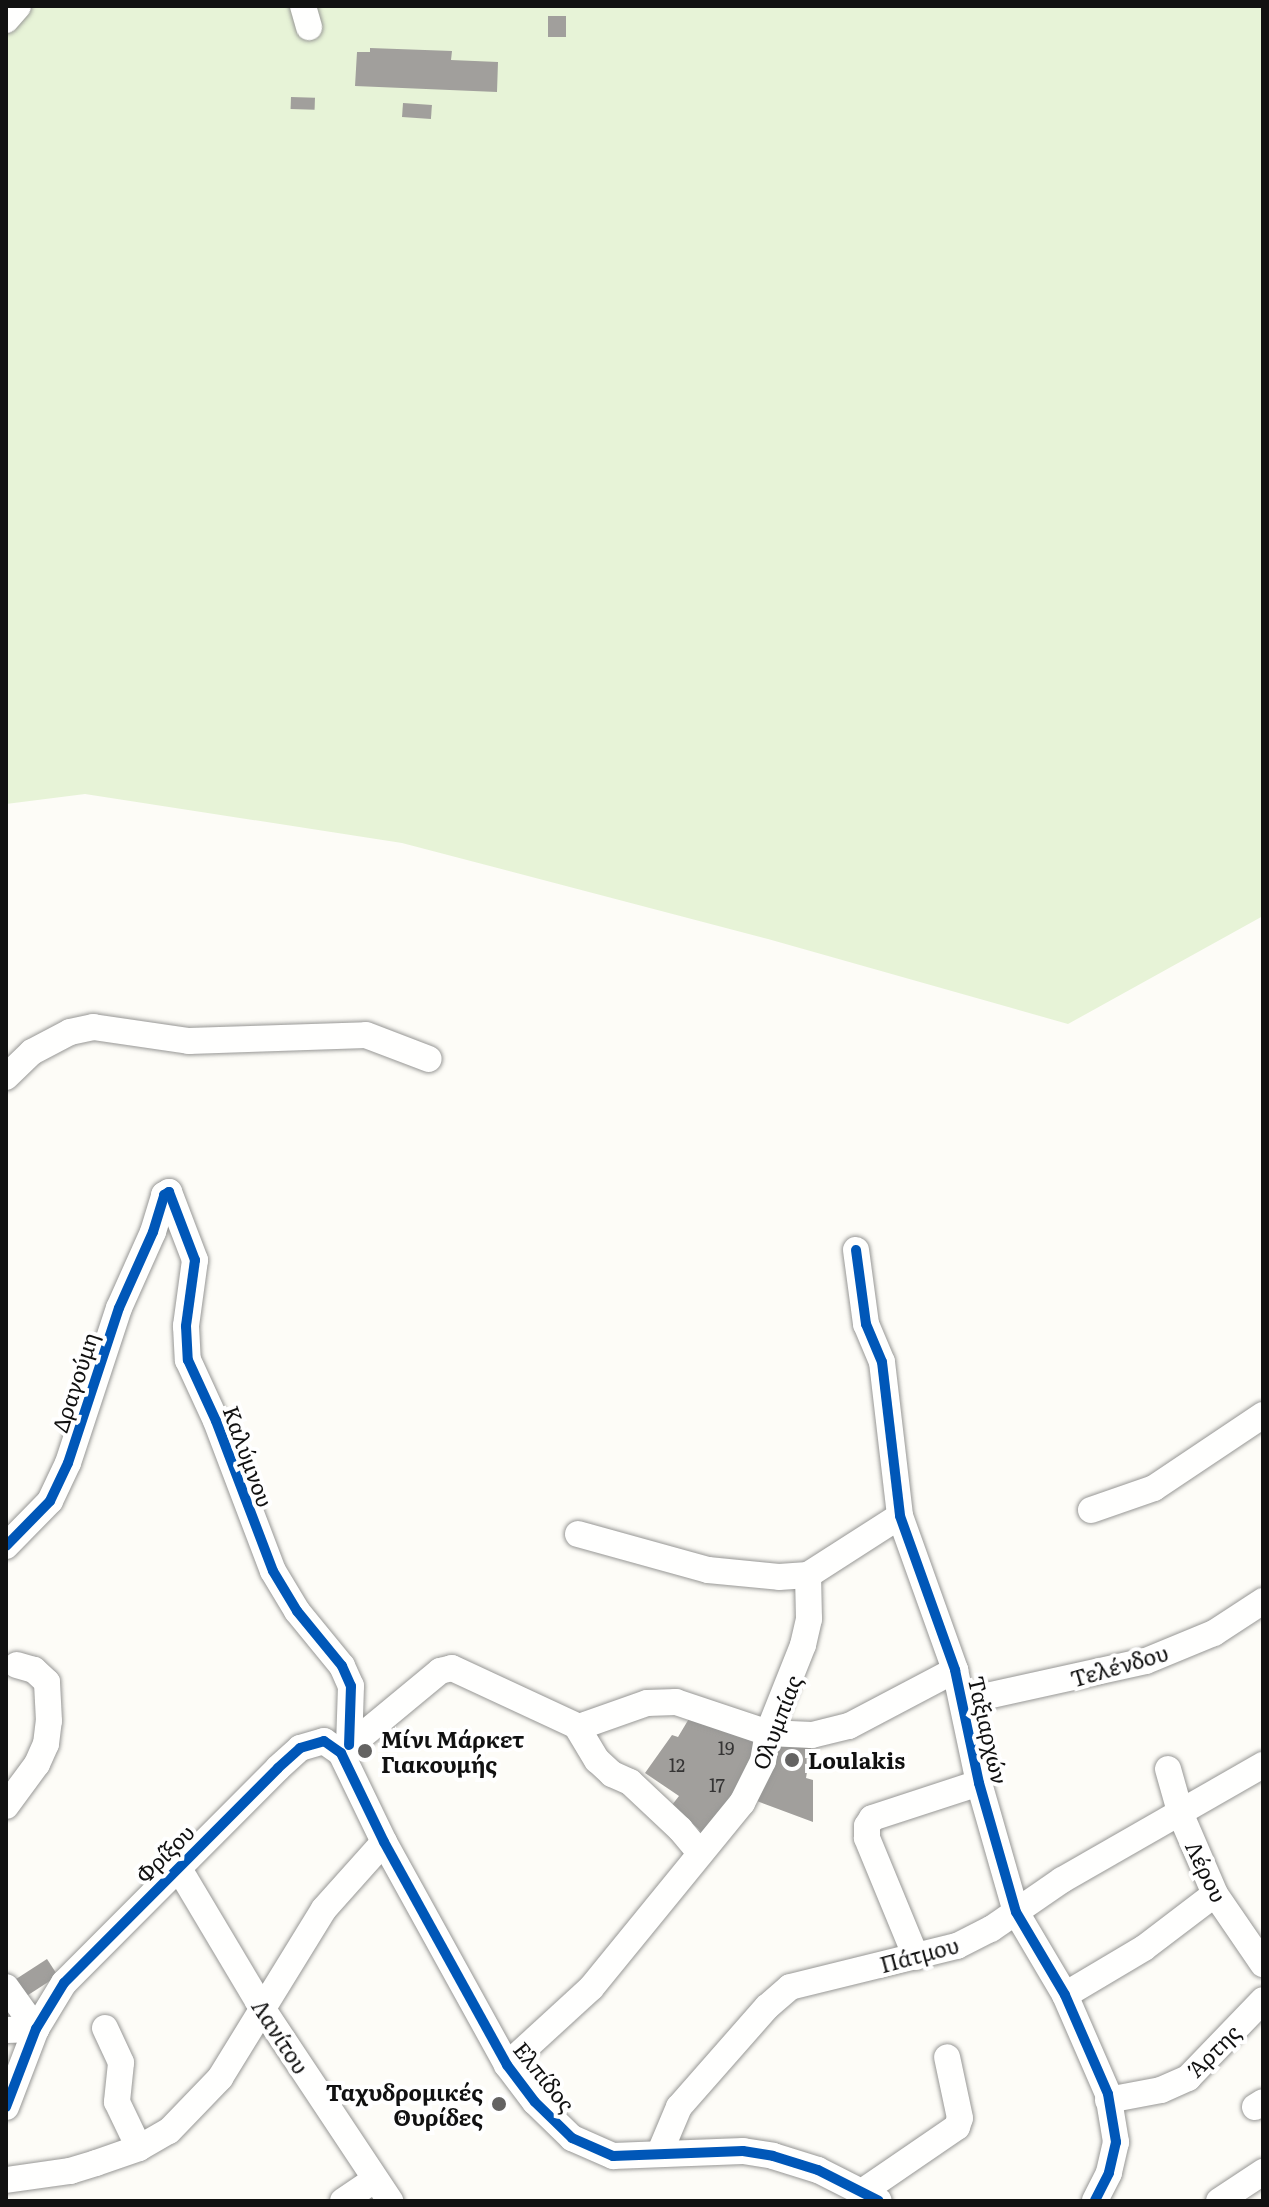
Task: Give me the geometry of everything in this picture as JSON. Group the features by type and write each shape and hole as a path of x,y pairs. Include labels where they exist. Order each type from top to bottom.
{"street":[{"path":"6,20 18,6"},
{"path":"6,1077 41,1047 70,1032 93,1027 189,1041 366,1035 429,1059"},
{"name":"Καλύμνου","path":"156,1217 169,1192 195,1260 186,1326 188,1360 216,1421 273,1571 297,1611 342,1666 351,1686 345,1749"},
{"name":"Δραγούμη","path":"6,1546 50,1501 68,1463 119,1308 156,1217"},
{"name":"Ταξιαρχών","path":"856,1250 866,1324 882,1362 900,1516 955,1670 979,1783 1016,1912 1065,1995 1108,2100 1116,2142 1109,2173 1095,2201"},
{"path":"1091,1510 1154,1488 1260,1424"},
{"path":"578,1534 708,1570 766,1577 808,1575 900,1516"},
{"name":"Ολυμπίας","path":"507,2065 591,1988 742,1803 763,1761 768,1733 803,1645 809,1619 808,1575"},
{"name":"Τελένδου","path":"964,1701 1146,1661 1214,1633 1263,1601"},
{"path":"6,1806 37,1764 46,1744 49,1721 47,1682 34,1670 17,1665"},
{"path":"345,1749 440,1671 452,1668 577,1727 591,1725 647,1703 676,1702 768,1733 812,1735 849,1726 955,1670"},
{"path":"577,1727 597,1760 612,1774 630,1782 699,1852"},
{"name":"Φρίξου","path":"6,2107 36,2029 64,1983 300,1748 324,1741 345,1749"},
{"name":"Ελπίδος","path":"345,1749 384,1842 507,2065 535,2102 572,2138 613,2156 743,2151 773,2156 818,2170 871,2196"},
{"name":"Πάτμου","path":"660,2152 679,2107 782,1992 800,1982 957,1946 1016,1912 1062,1880 1181,1815 1263,1765"},
{"name":"Λέρου","path":"1168,1769 1181,1815 1215,1894 1263,1964"},
{"path":"916,1957 867,1838 867,1826 872,1818 979,1783"},
{"path":"6,2180 70,2171 139,2148 169,2131 220,2078 324,1909 384,1842"},
{"name":"Λανίτου","path":"178,1867 262,2008 382,2190"},
{"path":"1065,1995 1144,1948 1215,1894"},
{"path":"6,1987 36,2029"},
{"name":"Άρτης","path":"1108,2100 1161,2090 1188,2078 1263,2000"},
{"path":"105,2028 121,2063 117,2102 139,2148"},
{"path":"6,2030 36,2029"},
{"path":"871,2196 957,2127 960,2118 947,2057"},
{"path":"1219,2201 1263,2172"},
{"path":"343,2201 382,2190"}],"green space":[{"path":"6,6 1263,6 1263,916 1068,1024 768,939 402,843 85,794 6,804"}],"building":[{"path":"548,16 566,16 566,37 548,37"},
{"path":"370,48 452,51 451,60 498,62 497,92 355,86 357,52 370,52"},
{"path":"291,97 315,98 315,110 291,109"},
{"path":"403,103 432,105 431,119 402,117"},
{"path":"690,1717 758,1738 754,1762 705,1835 672,1805 679,1796 645,1773 672,1735 678,1737"},
{"path":"777,1744 811,1748 806,1778 813,1780 813,1822 757,1801 772,1772"},
{"path":"47,1959 58,1976 24,1998 13,1981"}],"cycle path":[{"path":"6,1546 50,1501 68,1463 119,1308 153,1232 164,1195 169,1192 195,1260 186,1326 188,1360 216,1421 273,1571 297,1611 342,1666 351,1686 349,1745"},
{"path":"856,1250 866,1324 882,1362 900,1516 955,1670 979,1783 1016,1912 1065,1995 1108,2094 1116,2142 1109,2173 1095,2201"},
{"path":"6,2107 36,2029 64,1983 278,1768 300,1748 324,1741 341,1753 384,1842 507,2065 535,2102 572,2138 613,2156 743,2151 773,2156 818,2170 879,2201"}],"place":[{"name":"Μίνι Μάρκετ Γιακουμής","path":"365,1751"},
{"name":"Loulakis","path":"792,1760"},
{"name":"Ταχυδρομικές Θυρίδες","path":"499,2104"}]}
